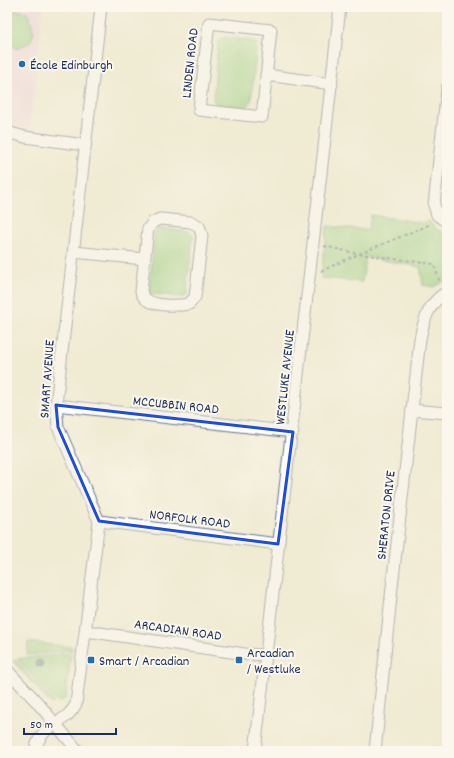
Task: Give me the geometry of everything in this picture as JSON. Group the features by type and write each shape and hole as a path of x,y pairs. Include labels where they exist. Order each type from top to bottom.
{"street":[{"name":"SMART AVENUE","path":"99,521 58,427 56,405 101,7"},
{"name":"WESTLUKE AVENUE","path":"255,751 278,544 293,432 340,7"},
{"name":"LINDEN ROAD","path":"209,23 271,30 266,75 262,117 199,110 209,23"},
{"path":"266,75 332,84"},
{"path":"443,220 437,216 434,205 447,88"},
{"path":"7,132 25,137 85,145"},
{"path":"160,219 190,222 199,226 202,236 195,297 189,304 179,306 153,303 144,298 141,291 144,259 148,229 153,222 160,219"},
{"path":"74,252 144,259"},
{"name":"SHERATON DRIVE","path":"376,751 392,587 420,339 423,322 429,308 437,298 446,292"},
{"name":"MCCUBBIN ROAD","path":"56,405 293,432"},
{"path":"412,410 447,413"},
{"path":"35,751 37,743 43,733 71,711 76,704 99,521"},
{"name":"NORFOLK ROAD","path":"99,521 278,544"},
{"name":"ARCADIAN ROAD","path":"86,631 245,654 266,655"},
{"path":"7,670 78,751"}],"path":[{"path":"310,278 359,254 443,220"},
{"path":"313,245 359,254 434,264 446,292"},
{"path":"54,751 61,749"}],"highlighted area":[{"path":"56,405 293,432 278,544 99,521 58,427"}],"shaded area":[{"name":"École Edinburgh","path":"7,7 43,7 30,127 23,127 7,120"}],"green space":[{"path":"14,10 28,12 34,33 30,42 17,49 7,43 7,17"},
{"path":"225,37 253,41 257,44 251,101 247,107 216,104 213,100 218,42 220,39"},
{"path":"371,215 425,223 429,221 436,229 447,234 447,280 433,287 423,285 420,267 366,257 362,282 321,278 327,226 368,230"},
{"path":"158,228 189,232 193,235 187,294 183,297 153,294 149,290 155,233"},
{"path":"28,642 72,647 72,650 27,655"},
{"path":"71,653 66,696 65,699 59,702 54,700 17,659"},
{"path":"15,660 53,702 53,704 47,700 13,661"}],"place":[{"name":"École Edinburgh","path":"22,64"},
{"name":"Smart / Arcadian","path":"91,660"},
{"name":"Arcadian / Westluke","path":"239,660"}]}
